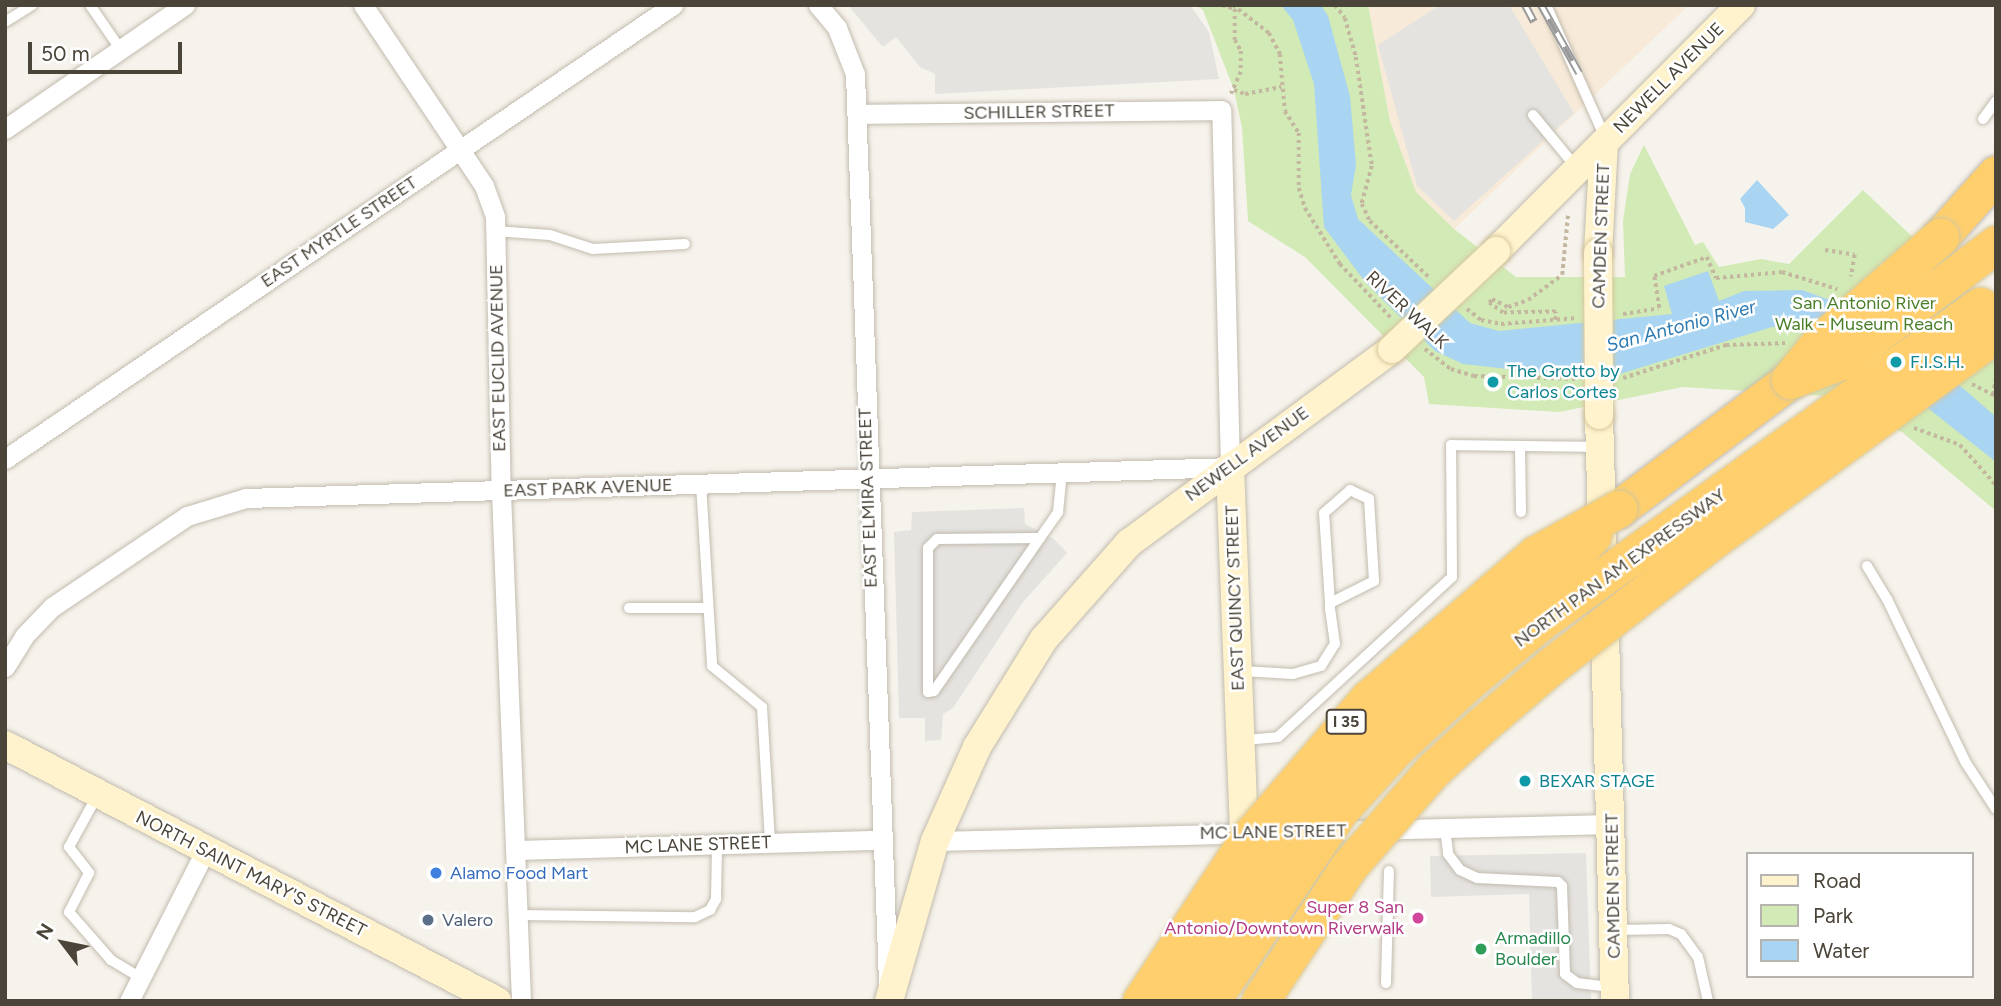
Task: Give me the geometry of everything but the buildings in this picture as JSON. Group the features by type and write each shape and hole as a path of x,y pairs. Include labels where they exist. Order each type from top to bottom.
{"highway":[{"path":"1940,237 1996,174"},
{"path":"1793,365 1996,187"},
{"name":"NORTH PAN AM EXPRESSWAY","path":"1176,1001 1267,859 1353,755 1421,686 1552,578 1618,509 1793,365 1841,360 1996,244"},
{"name":"NORTH PAN AM EXPRESSWAY","path":"1233,1001 1266,930 1316,841 1367,778 1470,680 1540,622 1734,486 1996,294"},
{"path":"1260,1001 1326,898 1390,816 1434,769 1550,666 1713,540 1996,334"},
{"path":"1550,666 1996,349"},
{"name":"NORTH PAN AM EXPRESSWAY","path":"1211,1001 1342,838 1427,743 1482,691 1734,486"},
{"name":"NORTH PAN AM EXPRESSWAY","path":"1141,1001 1250,836 1368,699 1536,554 1618,509"}],"main road":[{"name":"NEWELL AVENUE","path":"889,999 934,841 977,747 1044,639 1129,543 1397,338 1496,251 1741,5"},
{"name":"CAMDEN STREET","path":"1604,142 1598,253 1599,415 1615,994"},
{"name":"EAST QUINCY STREET","path":"1230,467 1251,1001"},
{"name":"NORTH SAINT MARY'S STREET","path":"5,745 497,1001"}],"street":[{"path":"5,129 185,5"},
{"name":"EAST EUCLID AVENUE","path":"363,5 491,201 495,231 500,492 517,850 520,1001"},
{"name":"EAST MYRTLE STREET","path":"5,458 673,5"},
{"name":"EAST ELMIRA STREET","path":"818,5 849,53 857,114 880,840 889,999"},
{"name":"SCHILLER STREET","path":"857,114 1221,110"},
{"name":"EAST QUINCY STREET","path":"1221,110 1230,467"},
{"name":"EAST PARK AVENUE","path":"5,667 24,636 52,607 206,507 246,498 1230,467"},
{"name":"MC LANE STREET","path":"934,841 1612,824"},
{"name":"MC LANE STREET","path":"517,850 880,840"},
{"path":"130,1001 205,851"}],"lane":[{"path":"5,22 32,5"},
{"path":"90,5 121,50"},
{"path":"1546,5 1601,121 1604,142"},
{"path":"1983,119 1996,101"},
{"path":"1533,114 1578,169"},
{"path":"495,231 550,235 593,249 685,244"},
{"path":"1241,740 1278,737 1452,578 1451,445 1600,447"},
{"path":"1520,446 1521,512"},
{"path":"1040,538 937,539 928,548 928,692 934,691 1040,538 1058,512 1062,471"},
{"path":"701,484 712,666 762,707 770,843"},
{"path":"1238,671 1293,674 1321,666 1335,644 1330,603 1324,513 1350,490 1369,499 1374,582 1330,603"},
{"path":"1867,566 1888,599 1966,763 1996,808"},
{"path":"629,608 708,608"},
{"path":"98,794 69,847 89,873 69,912 111,960 141,978"},
{"path":"1445,828 1448,854 1461,870 1477,878 1558,882 1562,886 1565,974 1577,983 1615,994"},
{"path":"519,915 695,917 710,910 716,899 717,845"},
{"path":"1385,983 1389,871"},
{"path":"1615,930 1669,929 1681,934 1699,957 1709,1001"}],"path":[{"name":"RIVER WALK","path":"1222,5 1234,7 1269,33 1283,62 1281,87 1285,111 1299,133 1299,188 1305,208 1340,264 1397,338"},
{"path":"1221,110 1234,90 1241,51 1235,40 1234,7"},
{"path":"1234,90 1245,94 1281,87"},
{"path":"1555,320 1556,312 1503,313 1489,303 1492,299 1508,307 1528,300 1562,275 1567,214"},
{"path":"1825,250 1855,255 1850,280"},
{"path":"1617,378 1630,378 1726,345 1777,341 1793,365"},
{"name":"RIVER WALK","path":"1422,346 1451,369 1474,376 1511,380 1591,379"},
{"path":"1993,395 1996,377"},
{"path":"1905,422 1960,445 1996,485"}],"shaded area":[{"path":"848,5 1190,5 1209,32 1219,79 935,94 935,74 920,67 896,37 883,47"},
{"path":"1368,5 1689,5 1454,229 1416,192 1390,121"},
{"path":"1440,5 1509,5 1574,113 1454,221 1417,186 1378,45"},
{"path":"1024,508 1025,524 1054,539 1067,553 1023,602 953,708 943,714 941,740 925,741 925,718 899,718 894,532 911,530 912,512"},
{"path":"1586,853 1591,1001 1532,1001 1529,894 1431,897 1430,856"}],"green space":[{"name":"San Antonio River Walk - Museum Reach","path":"1195,5 1368,5 1390,121 1416,192 1454,229 1516,277 1625,277 1623,221 1630,174 1644,145 1695,245 1703,242 1719,267 1761,259 1789,264 1863,190 1996,316 1996,511 1902,432 1827,396 1683,387 1559,412 1429,404 1424,377 1305,257 1248,221 1242,128 1234,90 1203,10"}],"water":[{"name":"San Antonio River","path":"1281,5 1321,5 1328,16 1350,96 1356,165 1351,195 1358,219 1470,323 1499,331 1672,314 1664,286 1708,271 1719,301 1744,291 1802,290 1846,306 1908,341 1987,409 1996,417 1996,462 1910,394 1821,334 1802,328 1772,327 1623,373 1554,374 1463,364 1435,351 1366,283 1324,227 1314,84 1293,20"},
{"path":"1757,180 1789,215 1773,229 1745,222 1745,208 1740,199"}],"railway":[{"path":"1525,5 1534,22"},
{"path":"1541,5 1579,73"}],"place":[{"name":"F.I.S.H.","path":"1896,362"},
{"name":"The Grotto by Carlos Cortes","path":"1493,382"},
{"name":"BEXAR STAGE","path":"1525,781"},
{"name":"Alamo Food Mart","path":"436,873"},
{"name":"Super 8 San Antonio/Downtown Riverwalk","path":"1418,918"},
{"name":"Valero","path":"428,920"},
{"name":"Armadillo Boulder","path":"1481,949"}]}
